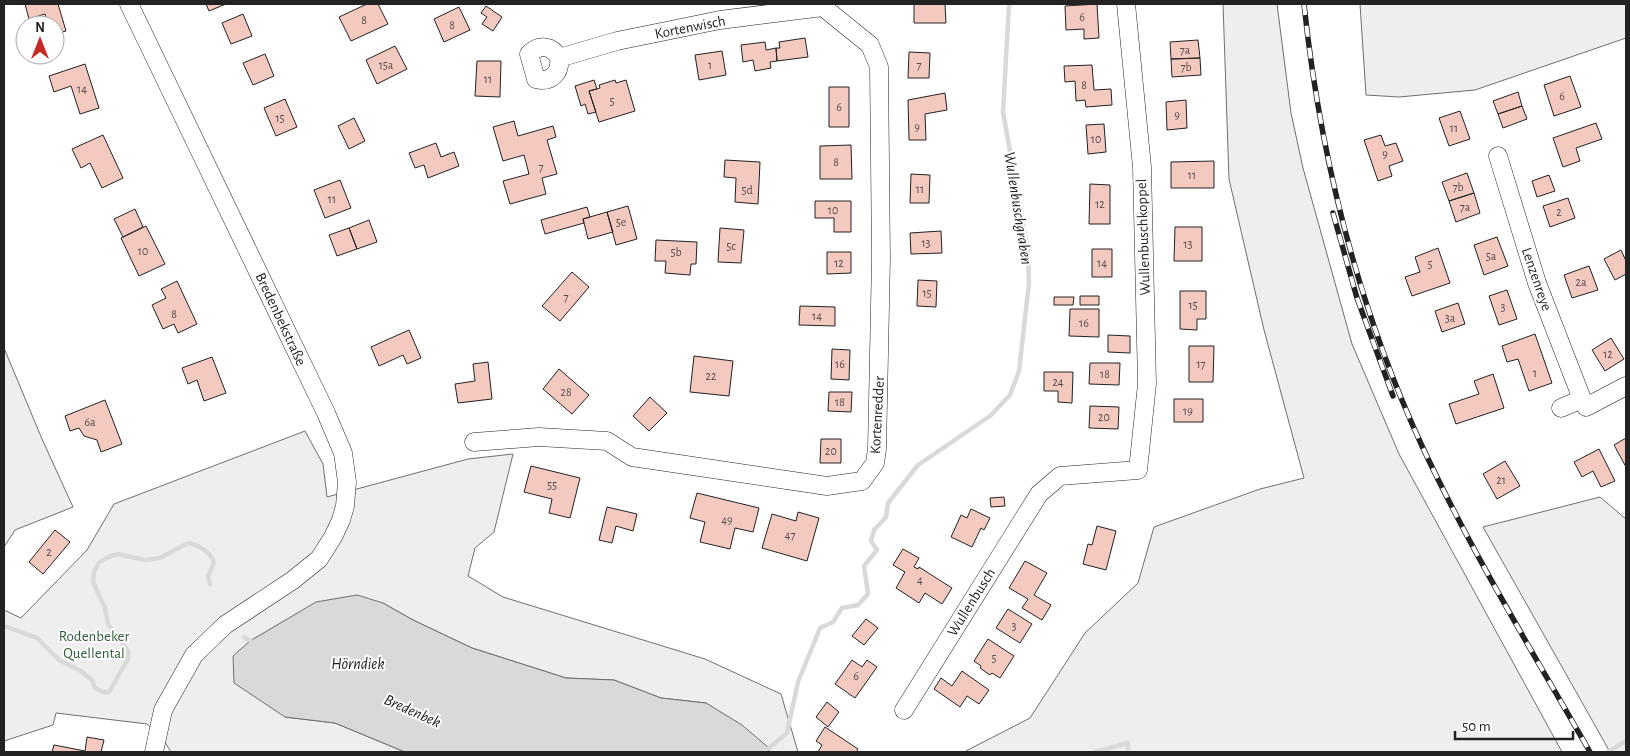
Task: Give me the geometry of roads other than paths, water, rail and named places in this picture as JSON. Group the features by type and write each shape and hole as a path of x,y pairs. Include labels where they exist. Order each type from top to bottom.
{"street":[{"name":"Bredenbekstraße","path":"129,4 276,308 343,454 347,482 345,506 341,520 333,537 319,558 293,580 225,625 194,655 162,710 154,752"},
{"name":"Wullenbuschkoppel","path":"1126,4 1142,167 1148,384 1138,470"},
{"name":"Kortenwisch","path":"559,58 617,41 702,24 823,5"},
{"name":"Kortenredder","path":"474,442 539,437 606,441 632,457 827,486 862,481 875,463 878,449 882,258 880,67 870,45 823,5"},
{"name":"Lenzenreye","path":"1498,156 1537,283 1582,399"},
{"path":"1561,408 1582,399 1586,407 1626,386"},
{"name":"Wullenbusch","path":"904,710 1039,494 1060,476 1138,470"}],"water":[{"name":"Hörndiek","path":"357,595 383,603 413,620 472,648 566,678 614,680 661,698 706,703 742,725 769,748 768,752 405,752 335,723 285,717 234,683 233,656 250,641 316,602"}],"waterway":[{"name":"Wullenbuschgraben","path":"769,748 787,733 798,682 820,628 833,622 842,608 858,605 868,594 864,566 877,550 871,541 874,530 886,517 888,503 918,465 990,416 1010,395 1019,371 1029,283 1028,252 1003,112 1009,4"},
{"name":"Bredenbek","path":"4,626 37,638 59,660 81,671 92,680 95,688 103,692 109,692 128,659 128,651 108,624 105,608 93,582 94,572 99,563 108,557 118,554 145,560 160,558 188,543 196,545 212,558 214,562 208,577 210,584"},
{"name":"Bredenbek","path":"244,637 254,643"},
{"name":"Bredenbek","path":"1608,752 1626,741"},
{"name":"Bredenbek","path":"1095,752 1128,743 1128,752"}],"railway":[{"path":"1304,4 1320,118 1331,174 1361,285 1399,393 1422,446 1461,524 1590,752"},
{"path":"1333,213 1357,298 1393,396"}],"park label":[{"name":"Rodenbeker Quellental","path":"94,644"}]}
